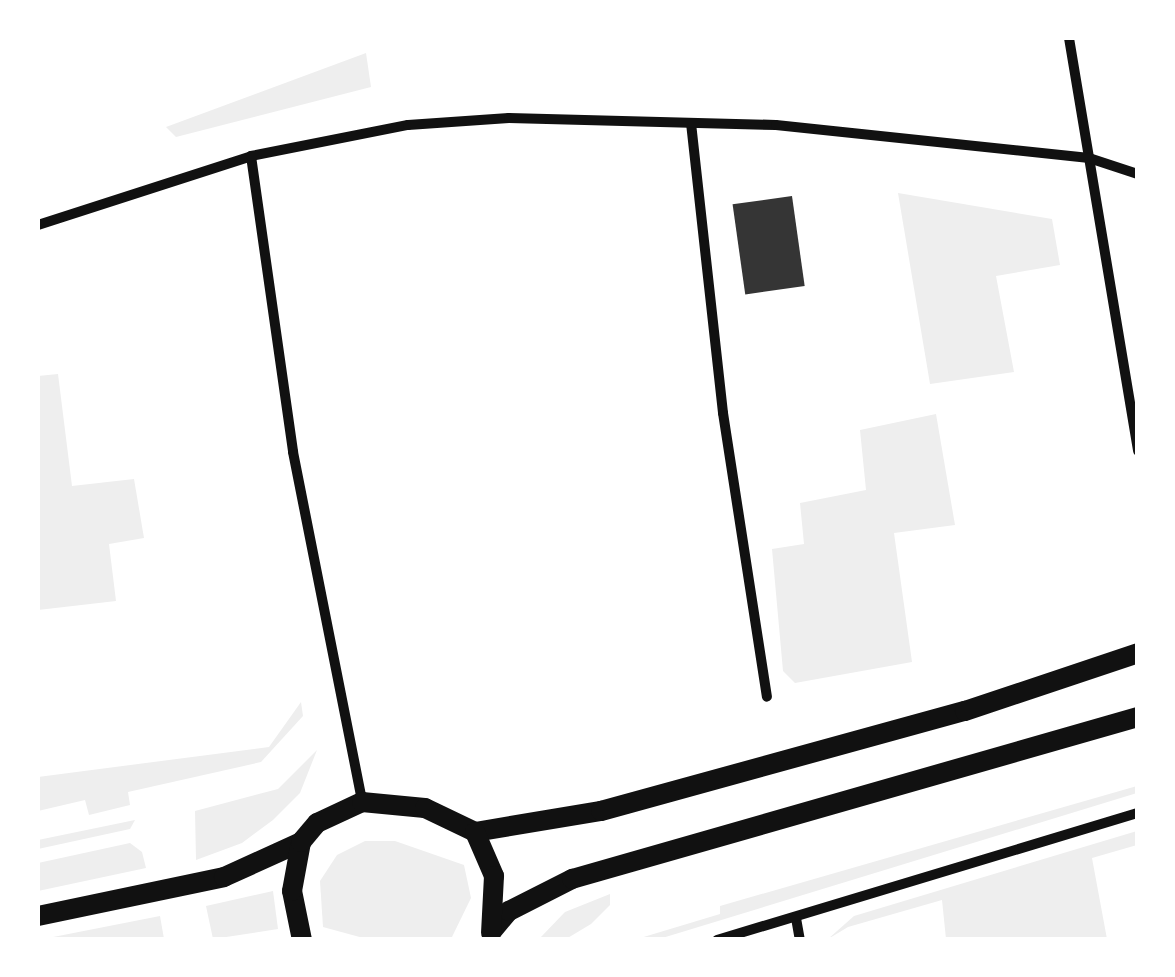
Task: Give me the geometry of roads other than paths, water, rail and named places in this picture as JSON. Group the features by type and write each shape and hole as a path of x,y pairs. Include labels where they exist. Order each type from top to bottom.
{"main road":[{"path":"38,916 224,877 301,842 317,823 362,802 426,808 475,832 602,811 965,711 1138,653"},
{"path":"490,936 509,911 572,878 1138,716"},
{"path":"475,832 494,876 490,936"},
{"path":"301,842 292,892 302,940"}],"street":[{"path":"1069,38 1138,451"},
{"path":"38,225 251,156 408,125 509,118 776,124 1089,158 1138,174"},
{"path":"691,123 723,413 766,697"},
{"path":"251,156 293,452 362,802"},
{"path":"716,940 1138,814"},
{"path":"796,918 800,940"}]}
